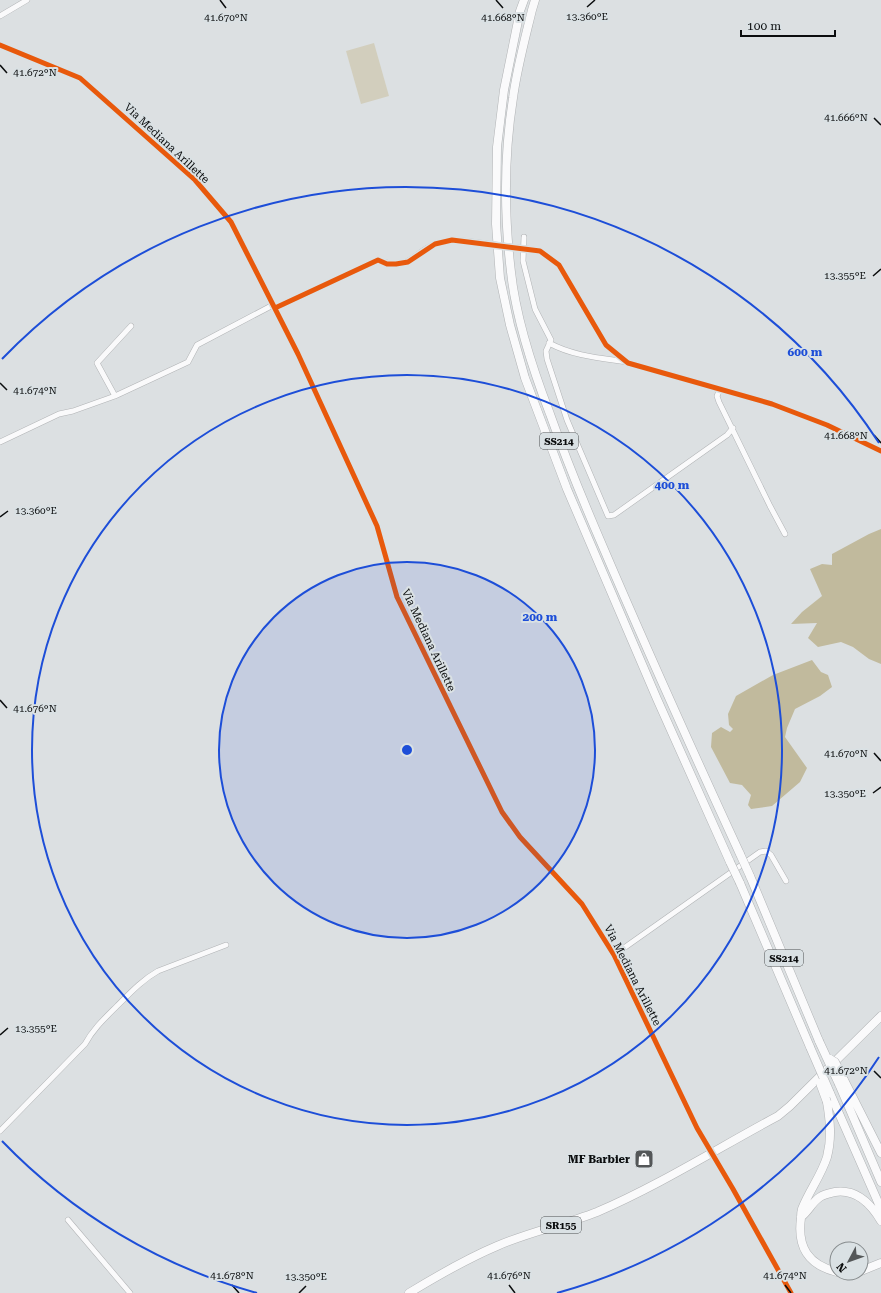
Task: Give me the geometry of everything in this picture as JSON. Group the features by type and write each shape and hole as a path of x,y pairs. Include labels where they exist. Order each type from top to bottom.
{"main road":[{"name":"SS214","path":"524,0 520,12 504,90 497,147 496,224 500,278 510,325 525,378 567,489 657,699 740,883 881,1209"},
{"name":"SS214","path":"535,0 516,80 510,120 505,176 506,218 511,274 520,321 534,372 575,484 666,694 750,876 826,1057 841,1082 881,1182"},
{"name":"SR155","path":"409,1293 474,1256 519,1238 563,1225 638,1194 778,1116 881,1016"},
{"path":"818,1065 817,1075 827,1102 830,1116 830,1133 827,1157 820,1174 801,1210 799,1228 800,1238 804,1250 818,1265 829,1270"},
{"path":"841,1082 881,1153"},
{"path":"801,1217 821,1196 841,1191 858,1196 872,1208 881,1221"},
{"path":"869,1268 881,1263"}],"street":[{"path":"0,16 27,0"},
{"name":"Via Mediana Arillette","path":"0,45 80,78 195,180 231,222 298,354 377,526 396,597 502,812 520,837 582,904 614,955 697,1128 734,1189 791,1293"},
{"path":"524,237 523,261 535,309 551,340 546,351 547,359 567,420 608,516 614,515 727,434 733,428"},
{"path":"0,442 59,414 73,411 115,396 188,362 197,345 274,307 378,260 387,264 408,262 435,244 452,240 540,251 558,265 606,345 628,363"},
{"path":"115,396 97,363 131,326"},
{"path":"550,343 562,350 591,357 628,363 772,404 827,425 881,451"},
{"path":"720,389 716,396 785,534"},
{"path":"614,955 760,852 766,851 771,855 786,881"},
{"path":"0,1131 85,1044 95,1028 138,984 158,971 226,945"},
{"path":"68,1220 130,1293"}],"shaded area":[{"path":"374,43 389,96 361,104 346,51"},
{"path":"881,529 881,664 869,659 853,647 841,642 818,647 808,638 817,623 791,624 802,612 822,596 810,569 822,564 832,565 832,554"},
{"path":"812,660 821,672 828,675 832,687 820,696 795,709 785,737 807,768 800,782 772,806 751,809 748,805 751,795 742,785 730,783 711,747 712,733 721,727 730,732 733,729 729,725 728,714 736,696 773,675"}],"cycle path":[{"path":"0,45 80,78 195,180 231,222 298,354 377,526 397,597 502,812 520,837 582,904 614,955 697,1128 791,1293"},
{"path":"275,308 378,260 387,264 408,262 435,244 452,240 540,251 559,265 606,345 628,363 772,404 827,425 881,451"}],"place":[{"name":"MF Barbier","path":"644,1159"}]}
